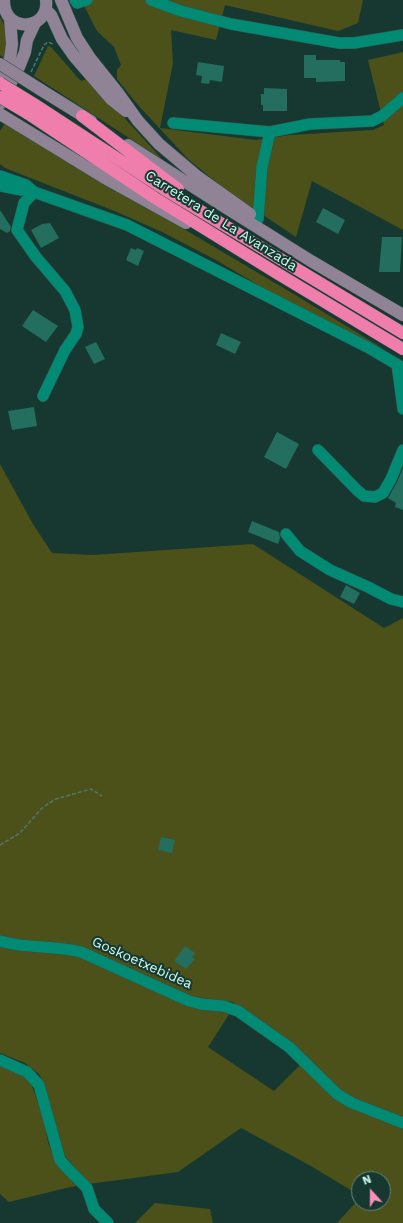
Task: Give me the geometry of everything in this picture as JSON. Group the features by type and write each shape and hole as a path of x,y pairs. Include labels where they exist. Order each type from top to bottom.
{"highway":[{"path":"0,83 30,109"},
{"path":"0,97 30,109"},
{"name":"Carretera de La Avanzada","path":"30,109 403,333"},
{"name":"Carretera de La Avanzada","path":"30,109 155,198 403,349"},
{"path":"82,116 228,227"}],"main road":[{"path":"2,0 6,13 15,22 22,25 35,23"},
{"path":"61,0 77,38 90,58 118,92 138,121 159,144 198,177 282,235 311,260"},
{"path":"46,5 62,39 74,56 111,99 138,121"},
{"path":"0,104 19,67 25,52 27,40 46,5"},
{"path":"0,78 10,60 12,44 10,18"},
{"path":"0,64 220,204 403,315"},
{"path":"0,114 103,177 275,272"}],"street":[{"path":"75,0 77,3 87,0"},
{"path":"151,0 181,11 231,24 339,43 354,44 403,35"},
{"path":"173,123 270,132 310,124 372,121 382,116 403,98"},
{"path":"258,219 262,167 270,132"},
{"path":"0,176 26,185 34,192"},
{"path":"0,186 34,192 127,225 369,348 400,366 403,409"},
{"path":"34,192 24,203 17,230 36,257 65,291 75,310 78,327 76,334 65,350 43,396"},
{"path":"318,450 364,496 375,497 383,493 391,479 403,450"},
{"path":"286,534 300,551 330,570 391,599 403,602"},
{"name":"Goskoetxebidea","path":"0,941 28,947 67,948 81,952 189,1001 201,1004 223,1006 238,1011 289,1048 337,1094 352,1103 403,1123"},
{"path":"0,1060 27,1072 39,1085 60,1160 86,1188 94,1209 108,1223"}],"path":[{"path":"29,75 44,45 48,42 52,43 57,49"},
{"path":"0,845 20,833 41,809 56,799 91,789 102,796"}],"green space":[{"path":"81,0 363,0 358,23 338,31 225,5 216,40 171,30 173,63 160,128 256,140 290,135 373,130 384,125 368,60 403,52 403,230 312,181 296,237 227,191 188,159 137,104 117,79 117,70 121,65 114,47 97,31"},
{"path":"0,17 6,32 4,58 0,55"},
{"path":"48,46 51,47 79,79 82,81 88,78 163,160 34,76"},
{"path":"5,123 384,349 268,291 216,260 162,232 117,212 5,168 0,164 0,131"},
{"path":"0,464 33,524 52,553 93,555 253,544 384,628 403,618 403,1117 342,1093 294,1046 233,1002 186,996 77,947 18,941 0,937"},
{"path":"0,946 75,954 230,1013 208,1047 274,1091 301,1064 340,1102 403,1127 403,1223 337,1223 351,1208 351,1211 391,1211 391,1171 351,1171 351,1190 309,1165 241,1128 178,1172 89,1184 64,1155 45,1085 39,1074 25,1063 0,1053"},
{"path":"0,1063 24,1077 32,1086 44,1120 48,1143 59,1166 77,1186 9,1202 0,1194"},
{"path":"155,1203 210,1209 213,1223 135,1223"}],"building":[{"path":"304,55 316,55 316,60 340,60 340,62 345,62 345,81 316,82 316,78 304,78"},
{"path":"198,62 224,66 222,82 210,80 209,84 201,83 202,76 196,75"},
{"path":"264,88 287,89 287,111 263,111 263,105 261,105 261,94 264,94"},
{"path":"323,208 345,220 338,234 316,222"},
{"path":"0,210 11,227 10,231 7,233 0,229"},
{"path":"50,223 59,238 41,248 31,230 42,224"},
{"path":"382,237 402,237 400,272 379,272"},
{"path":"131,248 136,250 137,248 144,251 138,266 126,260"},
{"path":"33,310 58,326 46,342 22,326"},
{"path":"221,333 241,342 235,354 216,345"},
{"path":"96,342 105,359 94,364 85,347"},
{"path":"34,407 37,426 12,430 8,411"},
{"path":"277,432 299,444 286,469 264,457"},
{"path":"403,468 403,510 395,507 396,503 388,498"},
{"path":"252,521 279,532 280,538 278,544 248,532"},
{"path":"346,585 360,593 354,604 340,597"},
{"path":"161,837 175,840 172,853 158,850"},
{"path":"185,946 195,953 192,957 195,959 186,969 174,961"}]}
